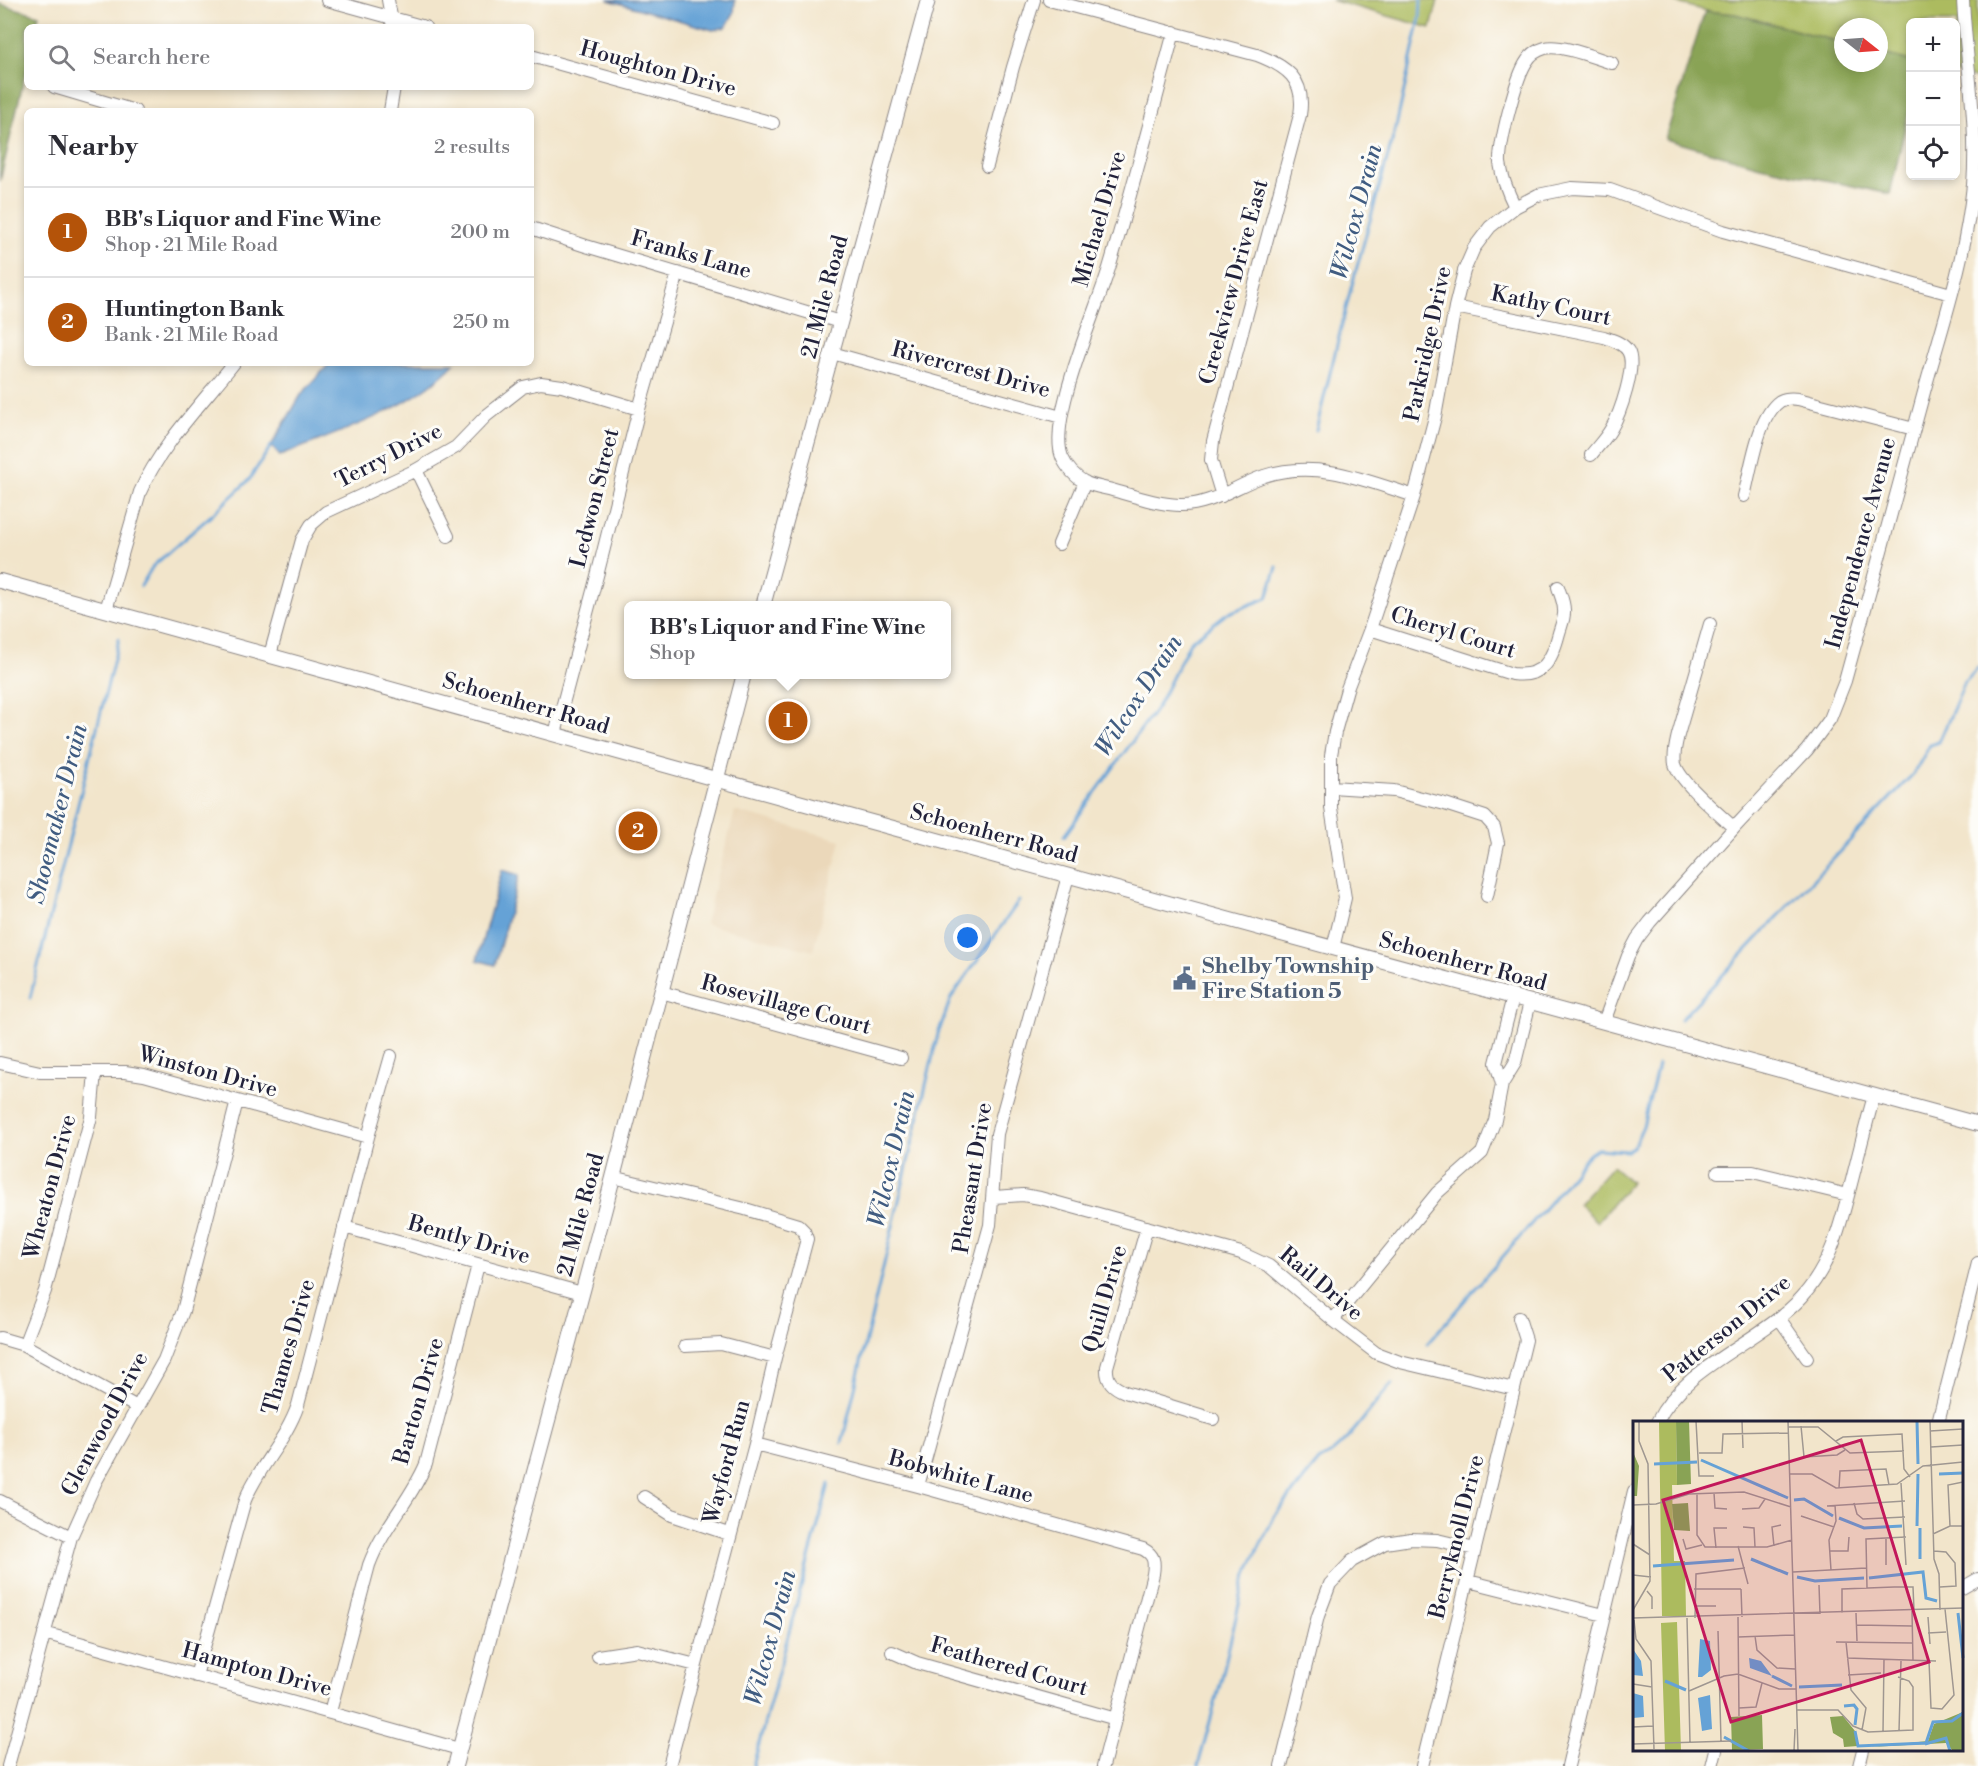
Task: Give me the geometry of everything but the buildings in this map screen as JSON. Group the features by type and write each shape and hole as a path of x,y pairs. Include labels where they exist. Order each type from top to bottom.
{"street":[{"path":"327,0 392,22 388,0"},
{"name":"21 Mile Road","path":"764,601 928,0"},
{"path":"987,166 1013,67 1034,0"},
{"path":"1049,0 1174,32"},
{"name":"Independence Avenue","path":"1604,1022 1624,966 1637,939 1734,828 1807,750 1836,708 1951,294 1969,218 1974,152 1963,0"},
{"name":"Creekview Drive East","path":"1174,32 1273,61 1290,72 1301,96 1300,115 1213,441 1211,460 1222,496"},
{"name":"Michael Drive","path":"1061,417 1080,350 1110,267 1174,32"},
{"path":"1515,207 1503,179 1500,152 1525,63 1535,52 1550,47 1612,63"},
{"name":"Houghton Drive","path":"534,57 773,123"},
{"path":"61,90 97,106 112,108"},
{"path":"390,108 394,90"},
{"name":"Parkridge Drive","path":"1333,948 1344,904 1345,890 1332,818 1330,787 1331,755 1337,724 1414,496 1435,417 1455,307 1464,271 1474,248 1490,227 1515,207 1538,195 1556,190 1589,188 1610,190 1723,231 1951,294"},
{"name":"Franks Lane","path":"534,229 840,321"},
{"name":"Ledwon Street","path":"555,734 639,409 678,273"},
{"name":"Kathy Court","path":"1455,307 1604,337 1624,347 1628,352 1631,366 1618,414 1609,433 1591,454"},
{"name":"Rivercrest Drive","path":"832,353 1061,417 1058,441 1062,458 1070,470 1085,482"},
{"path":"106,610 137,501 147,476 232,366"},
{"name":"Terry Drive","path":"270,656 302,540 311,525 326,512 417,470 456,447 515,392 535,384 562,386 639,409"},
{"path":"1744,496 1762,428 1773,408 1785,399 1798,399 1914,429"},
{"path":"1059,544 1085,482 1146,500 1170,504 1195,504 1222,496 1263,477 1303,469 1347,475 1414,496"},
{"path":"417,470 448,536"},
{"name":"Schoenherr Road","path":"0,581 1978,1124"},
{"name":"Cheryl Court","path":"1370,628 1512,675 1527,675 1543,668 1553,655 1564,609 1558,587"},
{"path":"1710,624 1678,735 1674,753 1675,765 1686,782 1734,828"},
{"name":"21 Mile Road","path":"455,1766 743,679"},
{"path":"1330,787 1394,791 1445,804 1485,818 1494,827 1498,843 1487,896"},
{"name":"Pheasant Drive","path":"918,1486 987,1240 994,1197 997,1134 1068,876"},
{"name":"Rosevillage Court","path":"661,992 901,1058"},
{"path":"1502,1084 1496,1063 1512,997"},
{"path":"1333,1320 1437,1193 1482,1153 1495,1120 1502,1084 1515,1063 1530,1002"},
{"name":"Thames Drive","path":"196,1676 245,1500 256,1475 289,1427 298,1405 391,1056"},
{"name":"Winston Drive","path":"0,1063 40,1072 125,1072 144,1075 368,1137"},
{"name":"Wheaton Drive","path":"24,1345 45,1291 88,1129 94,1098 95,1072"},
{"name":"Patterson Drive","path":"1658,1421 1683,1388 1701,1372 1779,1318 1810,1288 1825,1265 1838,1230 1874,1096"},
{"name":"Glenwood Drive","path":"7,1766 71,1537 91,1491 164,1360 180,1320 237,1101"},
{"path":"1718,1172 1754,1172 1848,1195"},
{"name":"Wayford Run","path":"613,1176 745,1209 798,1225 804,1231 807,1239 669,1766"},
{"name":"Rail Drive","path":"994,1197 1023,1195 1040,1198 1210,1243 1258,1259 1367,1348 1387,1358 1514,1389"},
{"name":"Bently Drive","path":"344,1227 582,1293"},
{"name":"Quill Drive","path":"1147,1227 1107,1367 1110,1382 1125,1392 1213,1419"},
{"path":"1938,1421 1978,1263"},
{"name":"Barton Drive","path":"330,1712 375,1548 426,1464 478,1265"},
{"name":"Berryknoll Drive","path":"1422,1766 1526,1340 1519,1318"},
{"path":"1779,1318 1807,1358"},
{"path":"0,1338 24,1345 137,1407"},
{"path":"685,1346 722,1344 775,1358"},
{"name":"Bobwhite Lane","path":"755,1444 918,1486 1143,1549 1153,1557 1153,1574 1116,1719"},
{"path":"644,1497 672,1515 729,1534"},
{"path":"1568,1766 1633,1499"},
{"path":"0,1502 71,1537"},
{"path":"1281,1766 1318,1616 1330,1584 1352,1561 1385,1543 1411,1539 1437,1540 1475,1549"},
{"path":"1963,1587 1978,1579"},
{"path":"1468,1581 1604,1615"},
{"name":"Hampton Drive","path":"44,1633 459,1749"},
{"path":"598,1656 629,1650 644,1651 696,1665"},
{"name":"Feathered Court","path":"892,1652 917,1663 1116,1719"},
{"path":"1103,1766 1116,1719"},
{"path":"1712,1766 1716,1751"},
{"path":"1859,1766 1863,1751"},
{"path":"0,1765 7,1766"}],"shaded area":[{"path":"735,811 841,840 813,951 705,924"}],"green space":[{"path":"1331,0 1438,0 1431,28"},
{"path":"1668,0 1978,0 1978,79 1960,74 1960,18 1906,18 1906,60 1888,55 1888,18 1834,18 1834,41 1735,14 1705,11"},
{"path":"0,4 39,15 37,24 24,24 24,79 0,181"},
{"path":"1705,11 1735,14 1834,41 1834,72 1888,72 1888,55 1906,60 1906,124 1890,194 1760,166 1665,139"},
{"path":"1612,1166 1631,1182 1597,1222 1578,1204"}],"water":[{"path":"608,0 735,0 734,13 726,27 713,30"},
{"path":"327,366 452,366 437,380 396,407 280,456 271,446 301,395"},
{"path":"502,870 519,875 495,965 477,960"}],"waterway":[{"name":"Wilcox Drain","path":"1316,430 1350,292 1396,127 1420,18 1421,0"},
{"name":"Shoemaker Drain","path":"141,586 153,566 249,480 271,446"},
{"name":"Wilcox Drain","path":"1064,836 1158,706 1190,642 1226,614 1267,598 1277,567"},
{"name":"Shoemaker Drain","path":"30,998 119,639"},
{"path":"1681,1019 1914,773 1930,745 1939,742 1965,682 1978,668"},
{"name":"Wilcox Drain","path":"842,1443 938,1034 951,998 1019,901"},
{"path":"1427,1344 1588,1155 1597,1149 1627,1151 1634,1146 1643,1126 1658,1065"},
{"path":"1198,1766 1244,1583 1275,1515 1319,1461 1340,1446 1392,1384"},
{"name":"Wilcox Drain","path":"753,1766 829,1484"}],"place":[{"name":"BB's Liquor and Fine Wine","path":"788,721"},
{"name":"Huntington Bank","path":"638,831"},
{"name":"Shelby Township Fire Station 5","path":"1184,979"}]}
